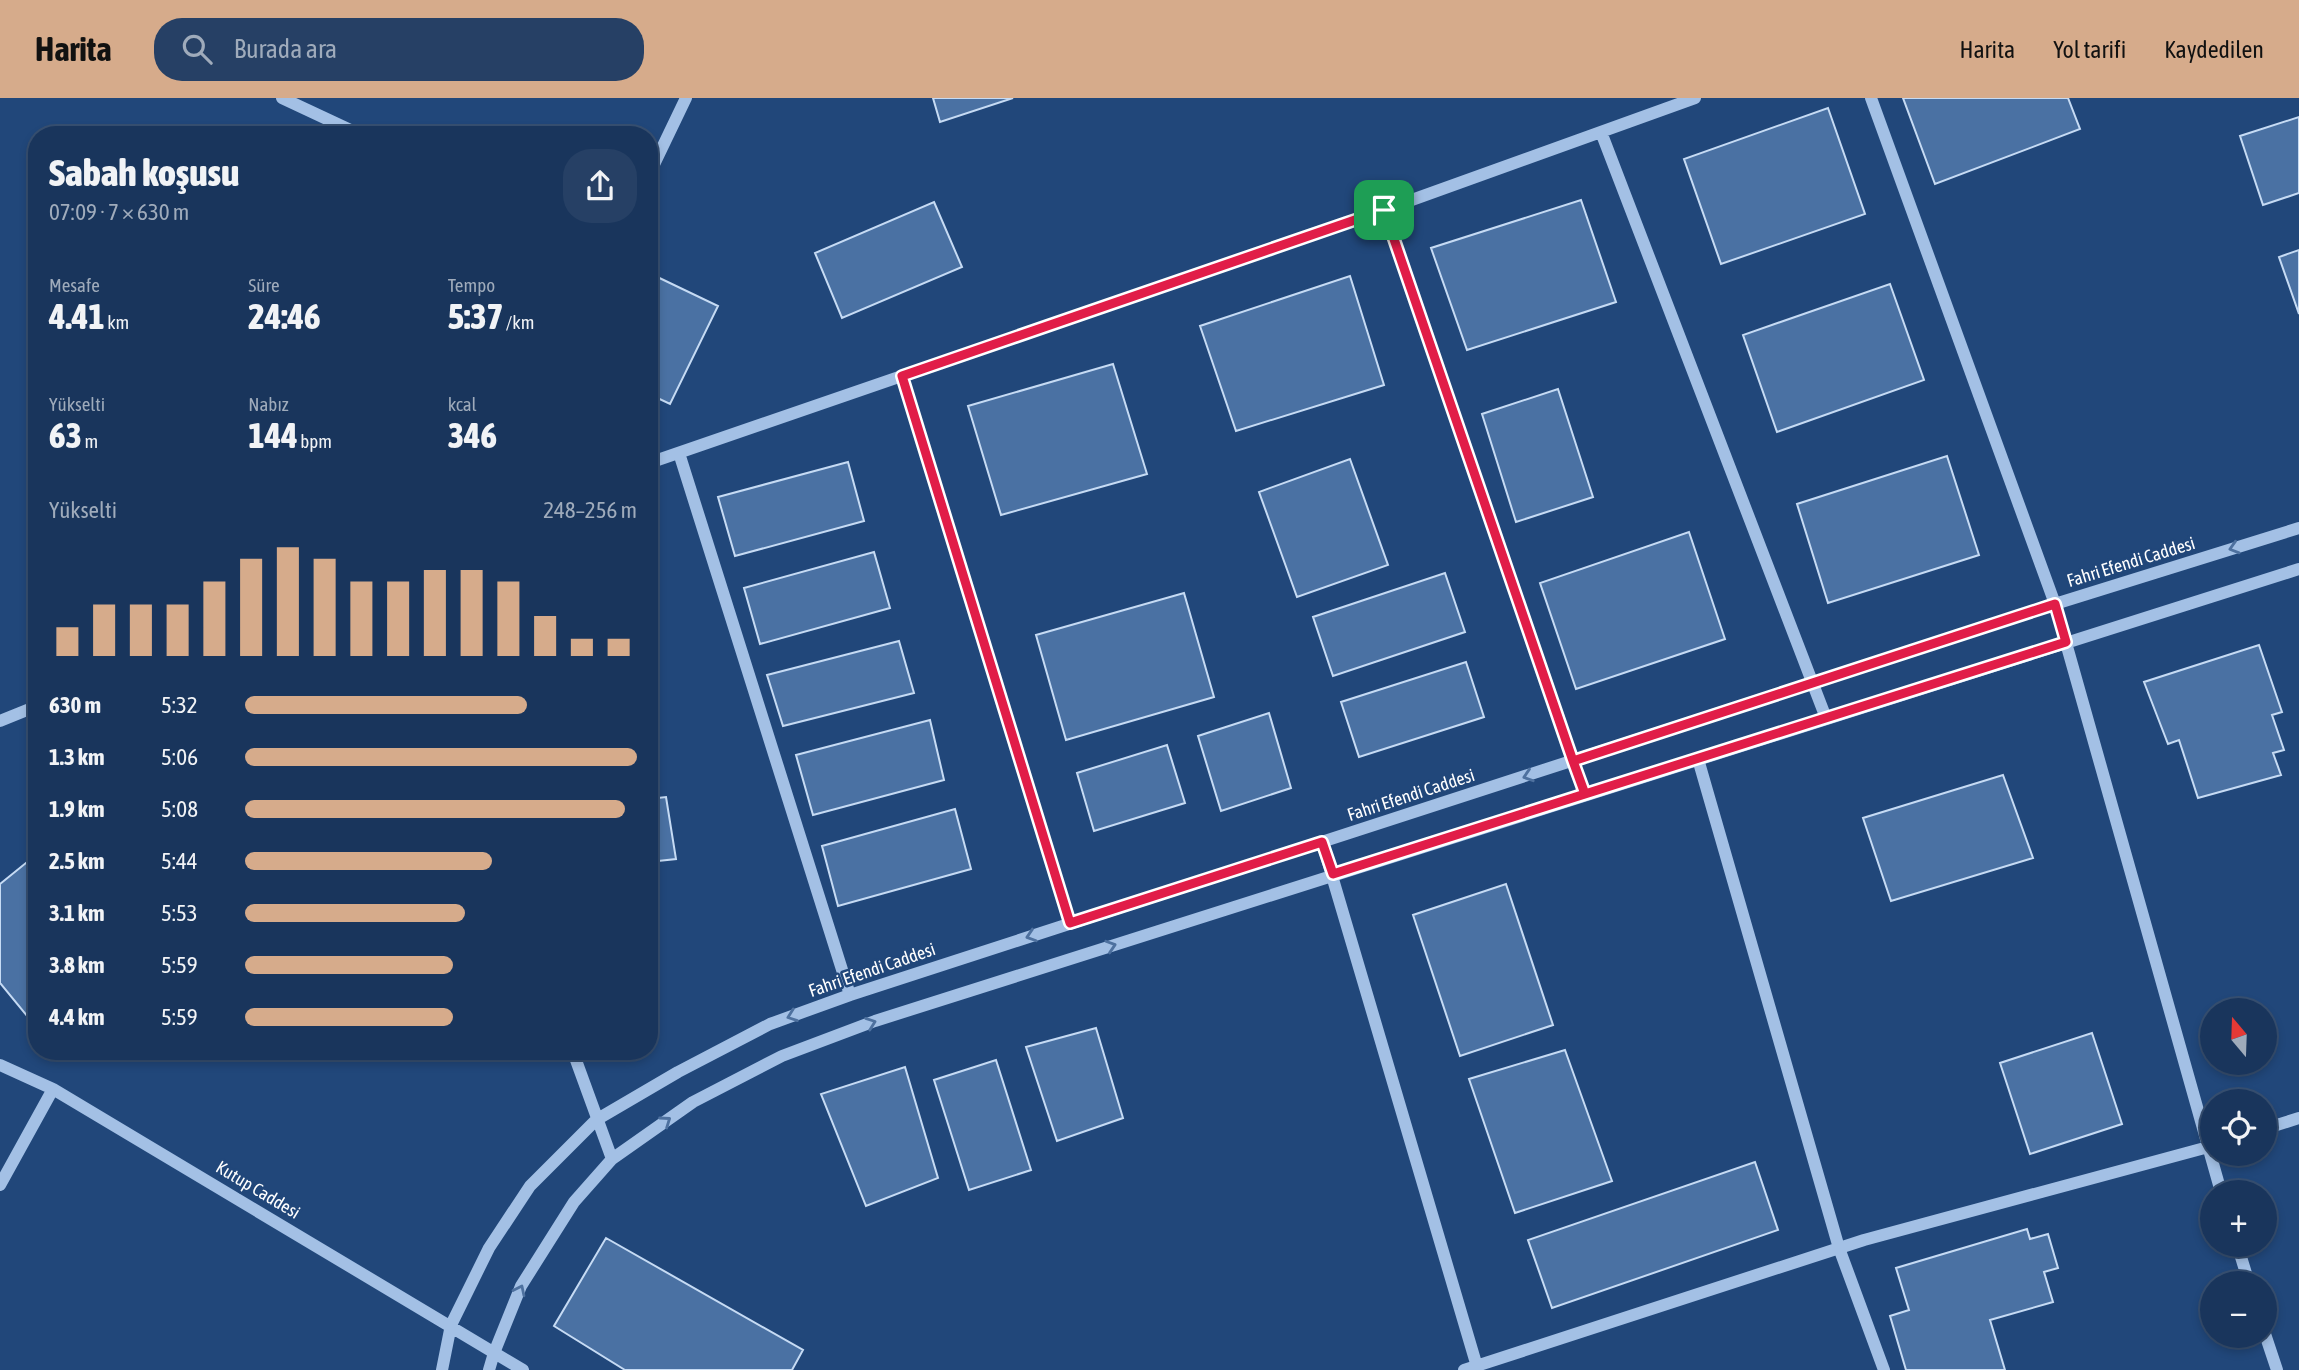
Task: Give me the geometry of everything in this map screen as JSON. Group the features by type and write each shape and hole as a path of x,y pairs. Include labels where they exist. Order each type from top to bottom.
{"street":[{"path":"282,98 341,126"},
{"path":"658,156 686,98"},
{"path":"658,460 1384,210 1695,98"},
{"path":"1871,98 2055,604 2200,1112"},
{"path":"1601,132 1826,718"},
{"path":"1384,210 1585,794"},
{"path":"902,376 1070,923"},
{"path":"679,453 850,995"},
{"name":"Fahri Efendi Caddesi","path":"443,1370 451,1325 489,1248 530,1186 596,1120 678,1072 770,1024 1070,923 2055,604 2299,528"},
{"path":"489,1370 520,1286 574,1202 612,1159 693,1102 782,1056 875,1021 2299,569"},
{"path":"0,721 28,710"},
{"path":"1698,759 1839,1248 1884,1370"},
{"path":"1322,842 1478,1368"},
{"path":"576,1060 612,1159"},
{"name":"Kutup Caddesi","path":"0,1065 53,1089 523,1370"},
{"path":"0,1185 53,1089"},
{"path":"2277,1125 2299,1118"},
{"path":"1464,1370 1478,1368 1839,1248 2200,1150"},
{"path":"2270,1348 2277,1370"}],"building":[{"path":"933,98 1013,98 940,122"},
{"path":"1903,98 2068,98 2080,129 1935,184"},
{"path":"1828,108 1865,214 1721,264 1684,159"},
{"path":"2299,117 2299,193 2263,205 2240,136"},
{"path":"1581,200 1616,302 1467,350 1431,248"},
{"path":"934,202 962,267 842,318 815,253"},
{"path":"2299,250 2299,314 2279,257"},
{"path":"1350,276 1384,385 1236,431 1200,326"},
{"path":"658,277 718,306 670,404 658,398"},
{"path":"1890,284 1924,380 1777,432 1743,335"},
{"path":"1113,364 1147,474 1001,515 968,406"},
{"path":"1558,389 1593,497 1516,522 1482,414"},
{"path":"1947,456 1979,555 1828,603 1797,504"},
{"path":"1350,459 1388,565 1297,597 1259,492"},
{"path":"848,462 864,521 735,556 718,497"},
{"path":"1689,532 1725,639 1576,689 1540,583"},
{"path":"874,552 890,608 760,644 744,588"},
{"path":"1445,573 1465,632 1333,676 1313,617"},
{"path":"1184,593 1214,697 1066,740 1036,635"},
{"path":"899,641 914,693 783,726 767,675"},
{"path":"2259,645 2282,712 2272,715 2284,750 2273,753 2281,775 2198,798 2179,740 2168,744 2144,682"},
{"path":"1466,662 1484,717 1359,757 1341,702"},
{"path":"1269,713 1291,788 1221,811 1198,736"},
{"path":"930,720 944,780 813,815 796,755"},
{"path":"1167,745 1185,803 1094,831 1077,773"},
{"path":"2003,775 2033,858 1891,901 1863,818"},
{"path":"666,797 676,859 658,861 658,798"},
{"path":"955,809 971,869 838,906 822,846"},
{"path":"28,861 28,1017 0,983 0,884"},
{"path":"1506,884 1553,1025 1460,1056 1413,915"},
{"path":"1096,1028 1123,1118 1057,1141 1026,1047"},
{"path":"2092,1033 2122,1124 2030,1154 2000,1063"},
{"path":"1565,1050 1612,1181 1515,1213 1469,1079"},
{"path":"996,1060 1031,1170 969,1190 934,1080"},
{"path":"905,1067 938,1178 866,1206 821,1094"},
{"path":"1755,1162 1778,1230 1552,1308 1528,1240"},
{"path":"2027,1229 2030,1239 2048,1234 2058,1268 2044,1272 2053,1302 1990,1320 2005,1370 1906,1370 1890,1316 1909,1310 1896,1268"},
{"path":"606,1238 803,1350 792,1370 625,1370 554,1326"}],"route":[{"path":"1384,210 902,376 1070,923 1322,842 1333,874 1585,794 1573,761 2055,604 2066,642 1585,794 1573,761 1384,210"}]}
